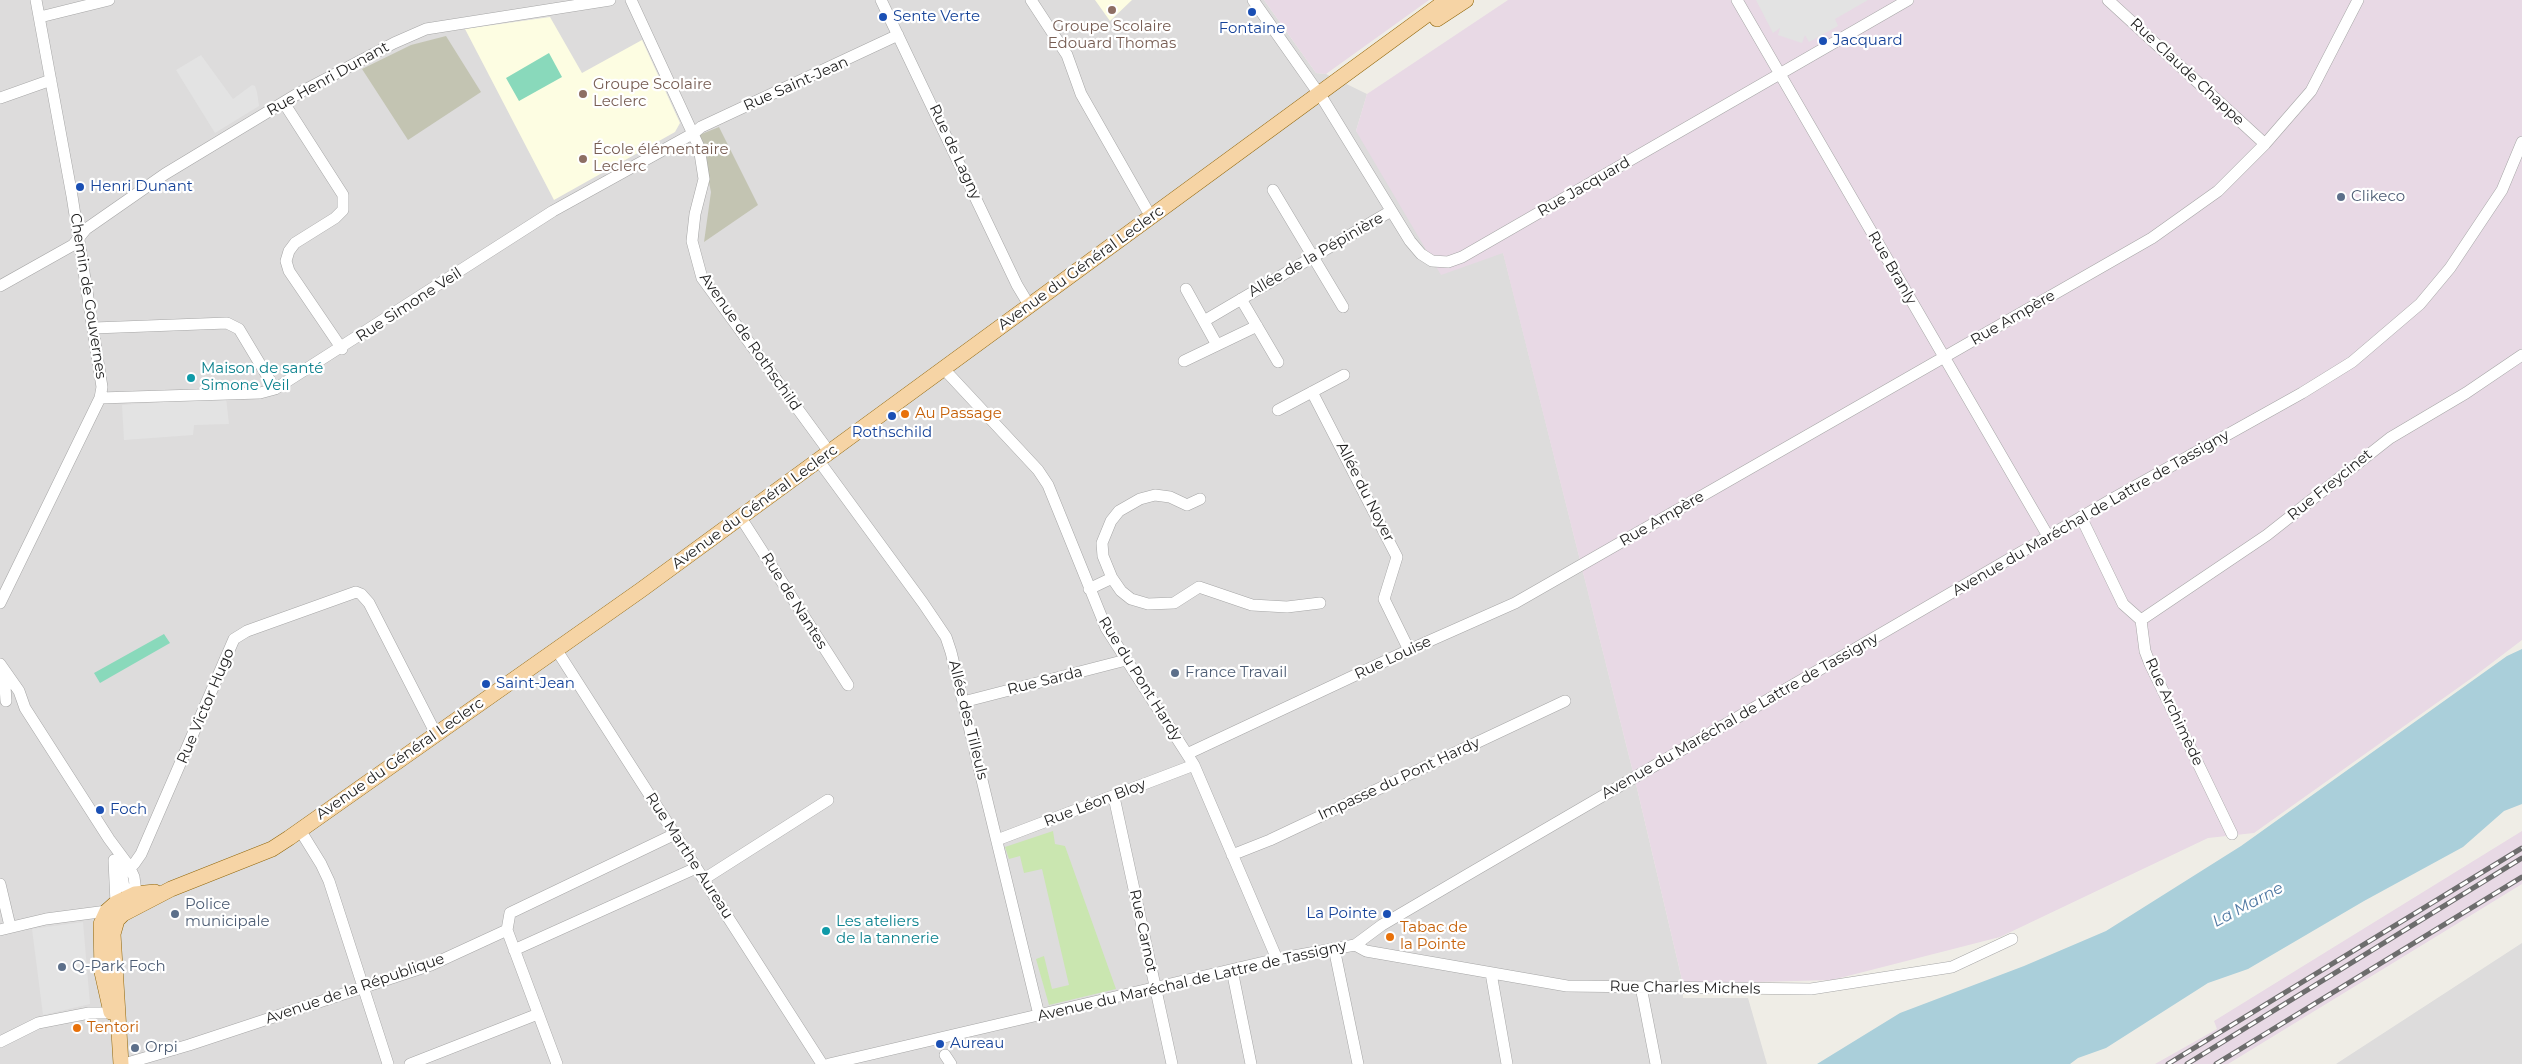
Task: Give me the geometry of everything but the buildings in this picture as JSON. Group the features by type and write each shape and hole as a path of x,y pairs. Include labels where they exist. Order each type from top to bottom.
{"main road":[{"name":"Avenue du Général Leclerc","path":"137,899 171,889 272,849 300,830 741,518 1447,0"},
{"name":"Avenue du Général Leclerc","path":"1320,95 1466,0"},
{"path":"119,1040 102,972 101,924 111,907 137,899"},
{"path":"122,1064 113,934 118,920 137,899"}],"street":[{"name":"Chemin de Gouvernes","path":"0,603 100,398 102,379 36,0"},
{"path":"40,17 109,0"},
{"name":"Rue Henri Dunant","path":"0,286 73,245 86,228 165,174 310,88 394,44 426,29 610,0"},
{"name":"Avenue de Rothschild","path":"631,0 699,147 704,179 695,214 692,241 702,278 824,457"},
{"name":"Rue de Lagny","path":"881,0 1017,285 1029,305"},
{"path":"1031,0 1067,55 1081,94 1151,217"},
{"name":"Rue Jacquard","path":"1253,0 1320,95 1391,211 1421,254 1432,261 1448,262 1462,257 1908,0"},
{"name":"Rue Branly","path":"1737,0 2048,536"},
{"name":"Rue Claude Chappe","path":"2108,0 2266,144"},
{"name":"Rue Ampère","path":"1597,557 2152,238 2185,216 2218,191 2266,144 2311,90 2358,0"},
{"name":"Rue Saint-Jean","path":"694,133 701,127 898,36"},
{"path":"0,98 51,80"},
{"path":"284,103 343,195 342,210 335,218 294,243 288,251 286,261 289,271 342,349"},
{"name":"Rue Simone Veil","path":"100,398 260,393 275,389 342,349 553,211 694,133"},
{"name":"Avenue du Maréchal de Lattre de Tassigny","path":"828,1064 1278,959 1355,945 1382,925 1467,875 2048,536 2302,393 2352,362 2420,304 2450,268 2502,190 2522,142"},
{"path":"1273,190 1343,307"},
{"name":"Allée de la Pépinière","path":"1204,321 1391,211"},
{"path":"1186,289 1217,345"},
{"name":"Allée de la Pépinière","path":"1241,299 1278,362"},
{"path":"94,328 227,323 239,329 275,389"},
{"path":"1184,361 1257,326"},
{"name":"Rue Freycinet","path":"2141,620 2267,535 2390,438 2473,389 2522,355"},
{"name":"Rue du Pont Hardy","path":"943,368 1038,470 1048,485 1106,628 1194,765 1278,959"},
{"path":"1278,410 1344,375"},
{"name":"Allée du Noyer","path":"1312,392 1397,557 1384,599 1409,650"},
{"name":"Allée des Tilleuls","path":"824,457 942,630 951,652 1039,1015"},
{"path":"1200,499 1187,505 1170,497 1155,495 1140,498 1119,511 1111,521 1102,544 1103,556 1112,578 1121,591 1131,599 1148,604 1174,603 1199,587 1252,605 1286,607 1320,603"},
{"path":"2081,517 2123,604 2141,620"},
{"name":"Rue de Nantes","path":"741,518 848,685"},
{"name":"Rue Louise","path":"1187,754 1409,650 1515,604 1597,557"},
{"path":"1089,589 1112,578"},
{"name":"Rue Victor Hugo","path":"121,862 134,864 141,854 151,835 234,639 247,631 356,592 361,594 369,603 436,734"},
{"name":"Rue Archimède","path":"2141,620 2145,651 2150,664 2232,834"},
{"name":"Rue Marthe Aureau","path":"556,649 822,1064"},
{"name":"Rue Sarda","path":"964,702 1126,660"},
{"path":"2,666 3,702 25,708"},
{"path":"2,666 19,691 25,708 109,839 135,884 137,899"},
{"name":"Impasse du Pont Hardy","path":"1232,855 1270,840 1566,701"},
{"name":"Rue Léon Bloy","path":"997,840 1194,765"},
{"name":"Rue Carnot","path":"1114,797 1172,1064"},
{"path":"704,879 828,800"},
{"path":"300,830 321,864 329,882 388,1064"},
{"path":"557,1064 507,930 510,913 675,834"},
{"path":"0,884 5,928 111,907 121,862 109,839"},
{"path":"514,950 696,868"},
{"name":"Avenue de la République","path":"122,1064 189,1045 431,965 507,930"},
{"name":"Rue Charles Michels","path":"1355,945 1366,951 1567,986 1811,989 1952,968 2012,939"},
{"path":"1334,948 1358,1064"},
{"path":"1232,970 1251,1064"},
{"path":"1491,973 1507,1064"},
{"path":"1641,987 1656,1064"},
{"path":"0,1042 38,1023 89,1013 111,1013"},
{"path":"410,1064 538,1014"}],"shaded area":[{"path":"0,0 1264,0 1316,73 1326,74 1367,94 1356,131 1503,252 1636,784 1683,984 1683,998 1748,998 1767,1064 0,1064"},
{"name":"Groupe Scolaire Edouard Thomas","path":"1095,0 1132,0 1110,21"},
{"path":"1264,0 1429,0 1326,74 1316,73"},
{"path":"1508,0 2522,0 2522,640 2476,675 2254,833 2208,838 2000,937 1832,980 1683,984 1636,784 1503,253 1441,275 1356,131 1367,94"},
{"path":"1756,0 1868,0 1835,19 1838,26 1809,42 1805,35 1802,43 1778,35 1780,28 1773,33"},
{"name":"Groupe Scolaire Leclerc","path":"550,17 582,73 642,40 680,123 675,132 554,200 465,29"},
{"path":"446,36 481,92 408,140 362,69 411,45"},
{"path":"201,55 233,99 252,85 255,86 257,92 259,106 215,133 176,70"},
{"path":"719,127 758,205 704,242 711,192 699,135"},
{"path":"226,397 229,424 194,425 193,435 124,440 122,405"},
{"path":"2522,831 2522,884 2228,1064 2155,1064 2217,1029 2214,1021"},
{"name":"Q-Park Foch","path":"83,922 90,1004 43,1015 32,929"},
{"path":"2522,943 2522,1064 2336,1064 2339,1062"}],"green space":[{"path":"549,53 562,77 519,101 506,78"},
{"path":"164,634 170,643 100,683 94,673"},
{"path":"1053,831 1055,844 1065,846 1116,989 1049,1005 1036,959 1044,956 1052,989 1069,985 1042,869 1024,873 1020,856 1009,859 1005,847"}],"water":[{"name":"La Marne","path":"2522,649 2522,804 2504,811 2463,847 2364,901 2248,969 2208,983 2106,1048 2078,1058 2070,1064 1817,1064 1900,1013 2024,966 2106,931 2241,846 2507,656"}],"railway":[{"path":"2168,1064 2522,848"},
{"path":"2187,1064 2522,858"},
{"path":"2216,1064 2522,877"}],"place":[{"name":"Groupe Scolaire Edouard Thomas","path":"1112,10"},
{"name":"Fontaine","path":"1252,12"},
{"name":"Sente Verte","path":"883,17"},
{"name":"Jacquard","path":"1823,41"},
{"name":"Groupe Scolaire Leclerc","path":"583,94"},
{"name":"École élémentaire Leclerc","path":"583,159"},
{"name":"Henri Dunant","path":"80,187"},
{"name":"Clikeco","path":"2341,197"},
{"name":"Maison de santé Simone Veil","path":"191,378"},
{"name":"Au Passage","path":"905,414"},
{"name":"Rothschild","path":"892,416"},
{"name":"France Travail","path":"1175,673"},
{"name":"Saint-Jean","path":"486,684"},
{"name":"Foch","path":"100,810"},
{"name":"Police municipale","path":"175,914"},
{"name":"La Pointe","path":"1387,914"},
{"name":"Les ateliers de la tannerie","path":"826,931"},
{"name":"Tabac de la Pointe","path":"1390,937"},
{"name":"Q-Park Foch","path":"62,967"},
{"name":"Tentori","path":"77,1028"},
{"name":"Aureau","path":"940,1044"},
{"name":"Orpi","path":"135,1048"}]}
